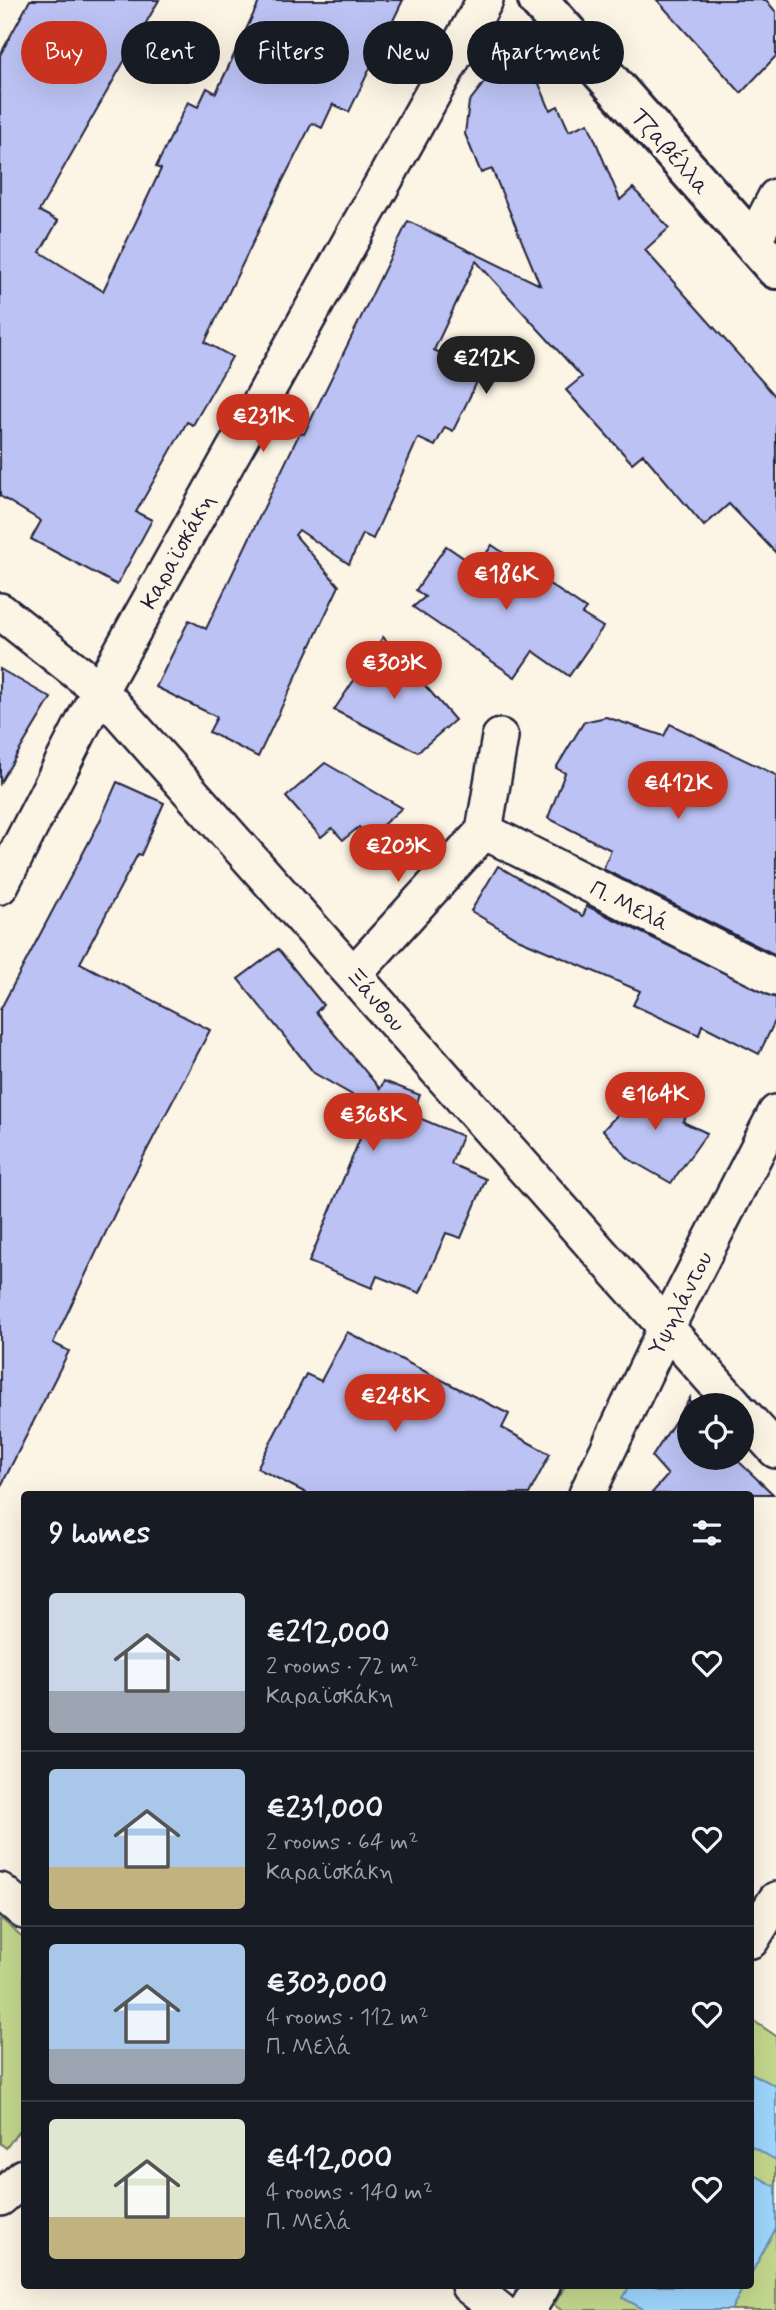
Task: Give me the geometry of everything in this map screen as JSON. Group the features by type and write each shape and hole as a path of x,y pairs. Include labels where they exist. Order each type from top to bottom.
{"street":[{"name":"Καραϊσκάκη","path":"0,886 100,690 485,0"},
{"name":"Τζαβέλλα","path":"538,0 764,256"},
{"path":"764,256 776,197"},
{"name":"Ξάνθου","path":"0,611 100,690 354,974 665,1330 724,1393"},
{"path":"354,974 484,831 500,737"},
{"name":"Π. Μελά","path":"484,831 776,978"},
{"name":"Υψηλάντου","path":"588,1491 665,1330 776,1113"},
{"path":"754,1426 776,1450"},
{"path":"0,1891 21,1908"},
{"path":"754,1935 776,1900"},
{"path":"473,2289 499,2310"},
{"path":"527,2310 540,2289"}],"green space":[{"path":"0,1918 21,1936 21,2128 6,2148 0,2143"},
{"path":"754,2021 776,2036 776,2310 561,2310 554,2305 563,2289 754,2289"}],"water":[{"path":"754,2075 776,2086 776,2160 754,2148"},
{"path":"754,2175 776,2187 776,2228 754,2268"},
{"path":"628,2289 742,2289 731,2310 645,2310 623,2298"}],"building":[{"path":"30,0 159,0 147,21 121,21 121,67 39,211 58,221 40,252 103,291 161,169 156,167 188,102 198,107 207,88 216,93 234,55 234,84 349,84 349,21 250,21 260,0 403,0 393,21 363,21 363,83 349,112 333,104 322,128 312,123 282,182 205,342 232,357 193,425 187,422 136,512 152,520 117,585 31,539 41,521 0,496 0,55"},
{"path":"657,0 766,0 776,12 776,56 741,93"},
{"path":"483,84 539,84 550,110 558,106 569,131 588,123 620,200 633,188 669,228 645,250 776,397 776,553 729,504 704,526 643,454 632,463 566,390 582,377 476,261 434,350 460,363 455,371 477,382 453,431 445,427 435,446 418,438 373,539 363,534 349,564 299,530 295,535 339,586 258,757 209,732 217,717 156,687 189,620 206,629 300,432 304,434 408,221 540,285 492,169 481,173 465,134 469,102"},
{"path":"492,545 586,609 582,614 603,627 569,676 533,651 515,677 413,607 425,597 416,590 446,546 477,567"},
{"path":"383,637 455,720 418,752 334,710"},
{"path":"0,669 51,698 0,783"},
{"path":"606,717 664,736 670,724 776,775 776,955 603,869 611,850 548,818 565,773 556,768 584,722"},
{"path":"325,763 402,808 369,837 359,827 343,840 332,828 321,837 286,797"},
{"path":"117,782 164,803 141,855 138,854 80,963 210,1030 126,1190 53,1343 69,1351 0,1488 0,1010 99,823"},
{"path":"498,866 583,916 587,906 776,998 776,1019 759,1054 702,1025 699,1035 633,1005 640,991 518,939 471,911"},
{"path":"278,949 323,1005 316,1012 380,1089 384,1081 420,1095 412,1115 462,1136 451,1164 486,1179 461,1238 446,1233 420,1293 377,1276 372,1288 309,1262 373,1107 314,1073 238,979"},
{"path":"649,1081 690,1109 683,1122 707,1133 671,1183 629,1159 603,1130"},
{"path":"347,1332 509,1414 502,1428 550,1454 531,1491 302,1491 257,1468 306,1374 321,1381"},
{"path":"677,1418 677,1470 748,1470 773,1494 754,1494 754,1491 654,1491 668,1475 652,1457"}]}
